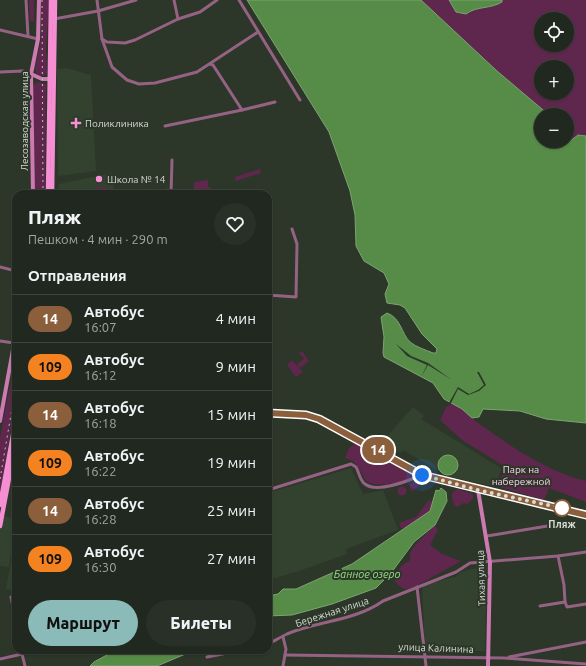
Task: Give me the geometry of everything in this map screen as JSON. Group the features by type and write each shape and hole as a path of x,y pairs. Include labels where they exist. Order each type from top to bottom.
{"main road":[{"name":"Лесозаводская улица","path":"33,190 32,74 38,39 39,0"},
{"path":"51,0 53,19 52,190"},
{"path":"48,190 49,79 55,0"},
{"path":"32,74 42,79 49,79"},
{"path":"0,421 12,354"},
{"path":"272,413 306,415 319,419 422,475 478,490 586,515"},
{"path":"0,505 12,440"},
{"path":"0,526 12,465"},
{"name":"Тихая улица","path":"478,490 487,536 490,562 488,666"}],"street":[{"path":"26,0 28,36"},
{"path":"96,0 102,39 112,67 127,80 139,84 155,83 197,72 258,32"},
{"path":"53,19 98,11 136,0"},
{"path":"174,0 178,19"},
{"path":"102,39 125,43 135,40 178,19 200,12 216,0"},
{"path":"239,0 300,100"},
{"path":"0,30 38,39"},
{"path":"210,64 213,65 242,110"},
{"path":"0,72 23,71 32,74"},
{"path":"165,126 275,102"},
{"path":"171,190 172,160"},
{"path":"272,295 296,296 297,244 292,229"},
{"path":"0,267 12,270"},
{"path":"0,341 12,343"},
{"path":"272,489 351,464 356,467 363,483 370,487 403,484 422,475"},
{"path":"487,536 566,523"},
{"name":"Бережная улица","path":"272,642 283,637 375,607 383,601 456,572 470,563 558,556 586,552"},
{"path":"558,556 567,607 586,604"},
{"path":"417,587 426,666"},
{"path":"11,596 12,601"},
{"path":"540,606 565,602"},
{"path":"283,637 285,655 283,666"},
{"path":"504,658 586,642"},
{"path":"0,659 16,654"},
{"path":"22,654 25,666"},
{"path":"206,657 222,654"},
{"name":"улица Калинина","path":"285,655 396,655 426,658 504,658 586,664"}],"shaded area":[{"name":"Поликлиника","path":"67,68 91,75 96,171 58,176 57,69"},
{"name":"Школа № 14","path":"112,173 114,190 58,190 59,184"},
{"path":"413,407 424,416 421,419 501,468 497,487 447,476 403,450 401,453 381,443"},
{"path":"351,468 363,494 383,490 398,530 346,549 347,554 272,579 272,492"},
{"path":"2,515 12,518 12,546 9,567 0,566 0,526"},
{"path":"12,554 12,590 6,589"},
{"path":"471,569 486,569 486,593 484,596 486,604 485,651 425,651 422,585 455,577 461,572"}],"green space":[{"path":"29,0 34,0 34,21 30,21"},
{"path":"41,0 49,0 46,50 47,73 43,76 37,74 35,68 41,39"},
{"path":"421,0 449,0 471,10 494,6 502,2 502,0 586,0 586,136 582,135 574,139 574,108 541,108 497,71"},
{"path":"37,82 46,84 45,190 35,190 33,86"},
{"path":"260,169 261,173 236,181 235,177"},
{"path":"208,180 208,187 211,188 211,190 194,190 194,182"},
{"path":"96,187 108,188 108,190 96,190"},
{"path":"302,351 309,361 300,368 297,364 304,359 299,353"},
{"path":"292,360 303,372 296,377 287,365"},
{"path":"12,374 12,422 0,493 0,438"},
{"name":"Парк на набережной","path":"452,404 508,444 532,459 558,472 586,481 586,502 549,488 544,500 499,487 504,466 462,440 440,420 446,407"},
{"path":"357,442 411,473 412,477 402,481 380,485 368,482 355,463 345,458 349,448"},
{"path":"422,479 423,482 413,491 410,490 409,484"},
{"path":"402,486 407,491 402,496 397,491"},
{"path":"457,489 473,494 473,499 467,504 463,503 458,507 455,506 452,499 452,493"},
{"path":"429,500 432,502 431,511 413,525 401,528 399,523 416,517"},
{"path":"435,525 438,530 430,545 442,554 461,561 413,588 405,589 399,586 395,581 396,574 404,564 410,561 410,553 415,545"}],"water":[{"path":"247,0 421,0 497,71 541,108 534,108 534,148 574,148 574,138 578,135 586,136 586,423 546,419 520,411 483,409 479,417 472,418 462,409 444,399 433,383 384,357 384,337 381,317 387,313 395,318 412,344 433,353 436,353 437,349 422,334 405,308 400,305 387,303 385,294 389,284 384,273 364,261 356,246 355,215 350,191 329,132"},
{"path":"449,0 502,0 502,2 493,6 470,11 466,14 456,12"},
{"path":"448,455 455,458 458,465 455,472 448,475 441,472 438,465 441,458"},
{"name":"Банное озеро","path":"441,488 446,492 447,501 435,525 414,542 391,573 376,588 332,604 292,615 272,616 272,595 278,594 283,589 296,589 352,564 430,511 436,490 439,491"},
{"path":"109,654 186,654 157,666 90,666 94,662"}],"pier":[{"path":"396,344 411,356 428,363 452,380 428,365 421,377 427,365 407,356"},
{"path":"477,372 479,372 486,385 479,391 468,395 458,389 451,403 449,403 458,387 469,394 478,390 484,385"}],"railway":[{"path":"42,0 43,190"},
{"path":"0,479 12,408"}],"bus line":[{"name":"14","path":"272,413 306,415 319,419 357,438 422,475 478,490 549,505 586,515"}],"place":[{"name":"Поликлиника","path":"76,123"},
{"name":"Школа № 14","path":"99,179"},
{"name":"Пляж","path":"562,508"}],"route":[{"path":"422,475 478,490 562,508"}]}
